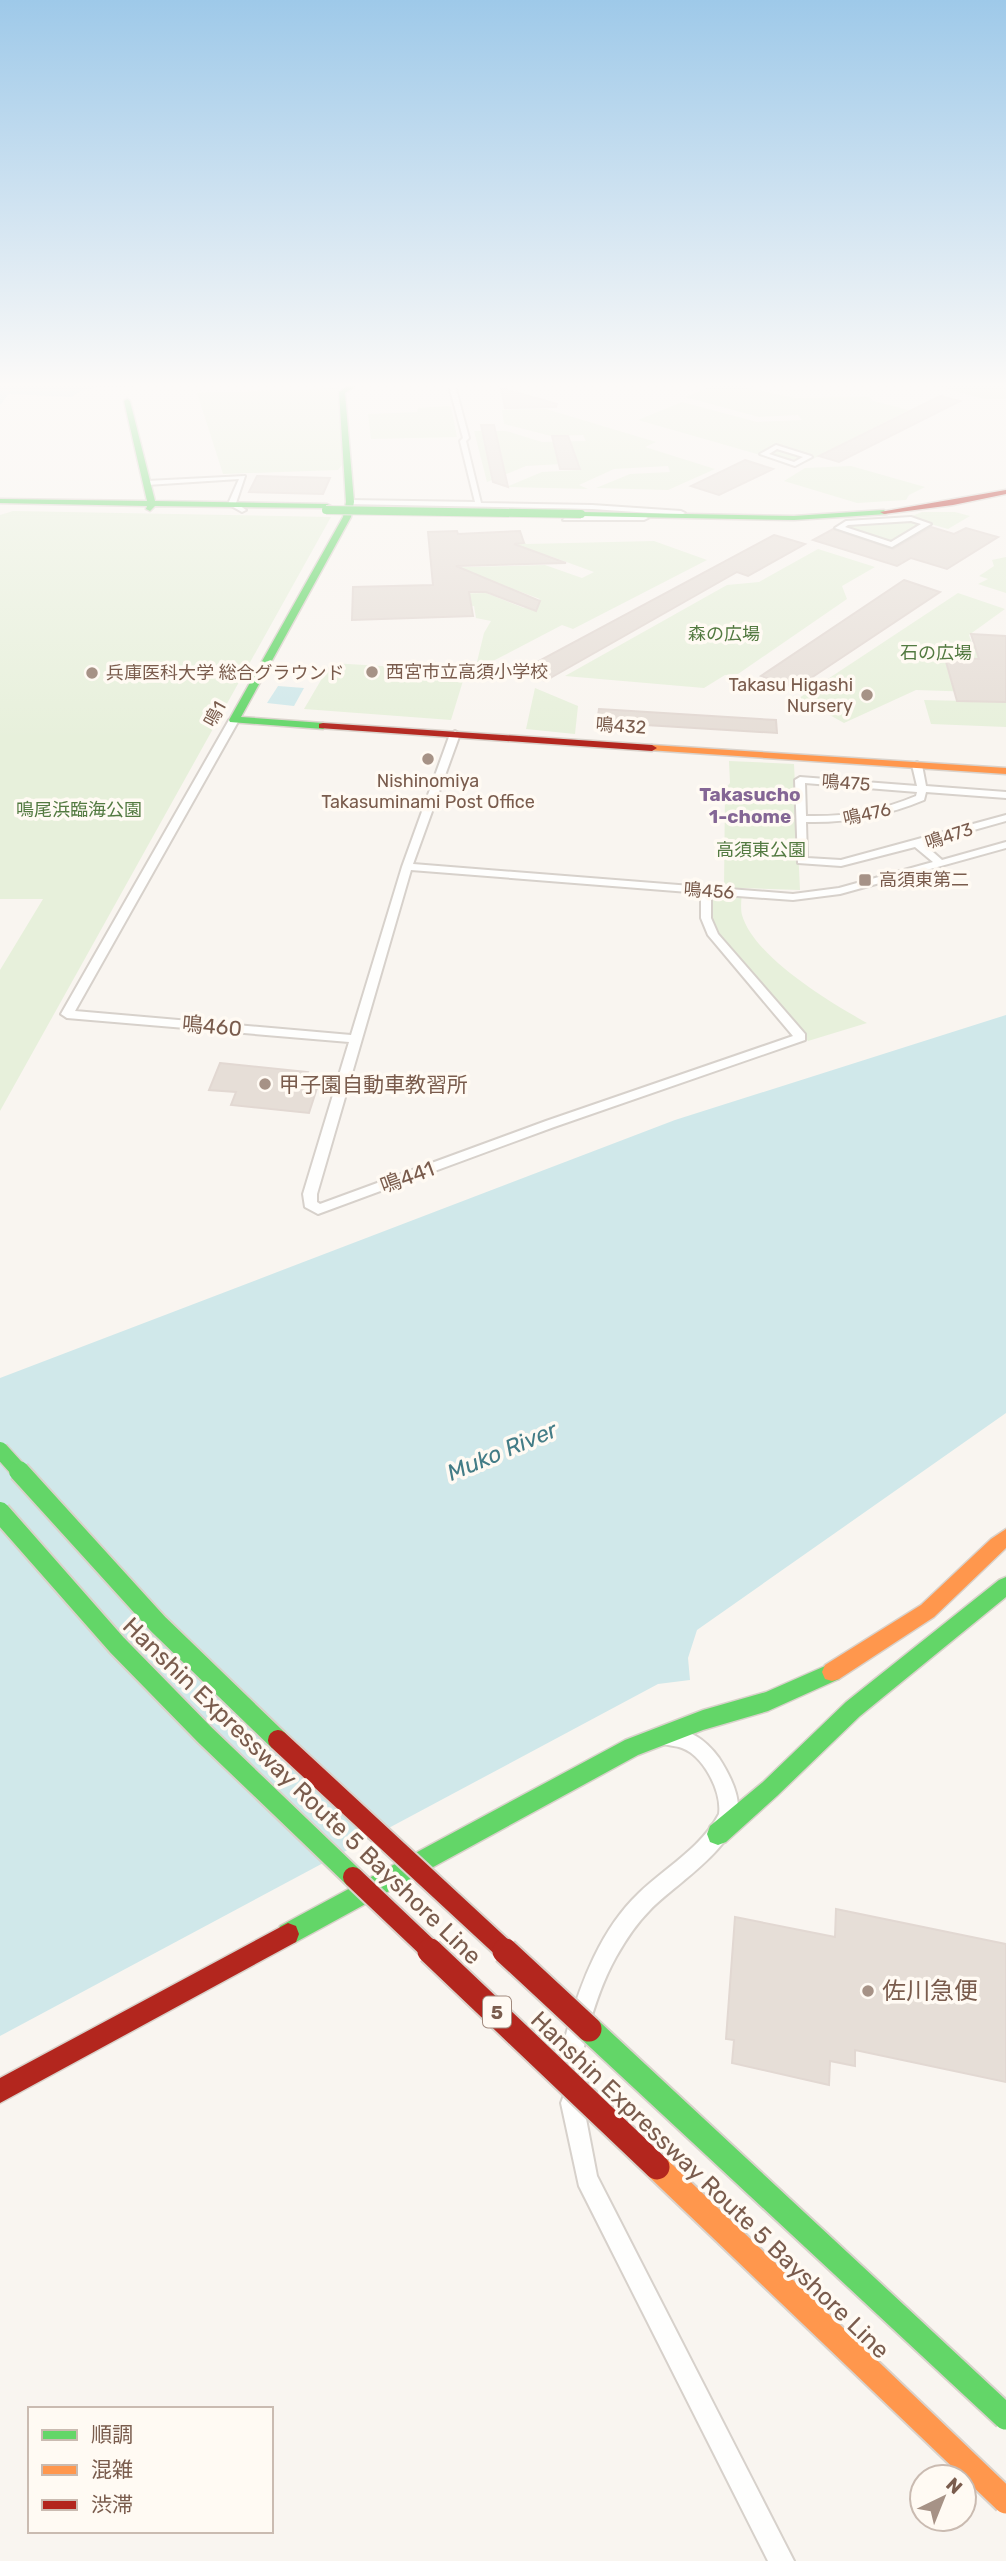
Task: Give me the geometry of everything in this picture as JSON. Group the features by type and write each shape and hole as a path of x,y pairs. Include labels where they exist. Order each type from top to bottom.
{"main road":[{"path":"16,502 151,506 681,513 861,513 949,502"},
{"path":"150,502 151,506"},
{"path":"348,502 348,509"},
{"path":"581,512 701,518 803,519 876,516 968,502"},
{"path":"0,508 151,506"},
{"name":"鳴1","path":"234,720 348,509"},
{"name":"鳴432","path":"234,720 1006,771"},
{"name":"Hanshin Expressway Route 5 Bayshore Line","path":"0,1450 158,1625 240,1705 1006,2417"},
{"name":"Hanshin Expressway Route 5 Bayshore Line","path":"0,1512 117,1645 205,1735 1006,2501"},
{"path":"0,2091 632,1746 768,1701 830,1673 896,1634 941,1600 980,1558 1006,1537"},
{"path":"718,1834 770,1789 853,1709 1006,1586"}],"street":[{"path":"237,507 238,502"},
{"path":"348,509 592,507 681,513"},
{"path":"348,509 372,514 701,518"},
{"path":"911,519 927,524 892,545 839,528 846,523 911,519"},
{"name":"鳴1","path":"66,1014 234,720"},
{"name":"鳴441","path":"456,734 407,867 310,1194 310,1204 318,1209 550,1124 801,1037 713,935 706,918 706,891"},
{"path":"917,765 922,789"},
{"name":"鳴475","path":"917,843 841,863 802,861 800,780 922,789"},
{"name":"鳴473","path":"922,789 1006,795"},
{"name":"鳴476","path":"803,819 838,821 906,805 921,798 922,789"},
{"name":"鳴473","path":"917,843 1006,818"},
{"name":"鳴473","path":"917,843 941,864"},
{"name":"鳴456","path":"407,867 793,897 840,891 1006,845"},
{"name":"鳴460","path":"66,1014 357,1039"},
{"path":"656,1737 679,1737 699,1749 726,1788 731,1805 718,1834 633,1913 595,1975 579,2019 567,2078 587,2178 781,2561"}],"green space":[{"name":"鳴尾浜臨海公園","path":"13,511 331,517 0,1111 0,970 43,899 0,899 0,515"},
{"path":"922,512 955,512 970,516 948,529 927,523 892,544 837,527 845,522 907,518"},
{"path":"452,541 524,541 526,544 654,541 707,560 573,629 562,625 493,661 498,664 485,671 475,670 484,633 491,621 476,618 474,606 451,607 450,594 486,593 524,608 540,599 494,582 432,568 545,565 582,578 594,572 550,556 468,558"},
{"name":"森の広場","path":"818,549 875,567 842,586 847,599 738,674 725,675 704,688 565,676 727,585 759,582"},
{"path":"1006,557 1006,593 978,584 988,579 979,576 994,566 992,560"},
{"name":"石の広場","path":"958,593 1005,609 969,635 972,643 1006,644 1006,693 916,690 844,723 799,698"},
{"path":"331,663 466,671 451,720 304,709"},
{"path":"535,688 578,706 575,734 526,729"},
{"name":"石の広場","path":"924,700 1006,702 1006,727 931,724"},
{"name":"高須東公園","path":"729,761 794,764 800,890 742,888 741,912 749,931 777,962 796,977 867,1023 808,1041 716,933 710,918 711,888 724,888 725,789 730,783"}],"water":[{"path":"278,686 304,688 294,706 267,703"},
{"name":"Muko River","path":"1006,1015 1006,1413 697,1630 688,1658 690,1680 658,1684 0,2036 0,1378 675,1120"}],"building":[{"path":"931,527 954,534 966,528 998,537 947,569 911,558 897,566 813,540 833,529 893,549"},
{"path":"457,531 458,534 520,531 524,543 514,544 566,563 456,566 540,601 536,611 486,592 469,592 473,616 352,620 353,587 433,585 428,532"},
{"path":"774,535 805,544 748,576 737,572 545,681 520,671"},
{"path":"904,580 940,592 796,688 761,676"},
{"path":"971,634 1006,636 1006,702 957,701 945,658 979,659"},
{"path":"599,709 776,720 777,733 597,722"},
{"name":"甲子園自動車教習所","path":"220,1063 308,1072 306,1078 320,1079 309,1113 231,1105 236,1092 209,1090"},
{"name":"佐川急便","path":"836,1909 1006,1944 1006,2082 855,2050 855,2066 830,2061 829,2085 732,2063 734,2040 726,2039 735,1917 835,1937"}],"traffic: fast":[{"path":"34,502 327,506"},
{"path":"150,509 152,502"},
{"path":"323,726 234,720 347,517 350,502"},
{"path":"326,510 581,514"},
{"path":"581,514 794,518 884,512"},
{"path":"0,1450 158,1624 278,1740"},
{"path":"0,1512 117,1645 205,1735 353,1877"},
{"path":"718,1834 770,1789 853,1709 1006,1586"},
{"path":"288,1934 632,1747 703,1720 768,1701 832,1672"},
{"path":"589,2029 1006,2417"}],"traffic: slow":[{"path":"652,748 1006,771"},
{"path":"832,1672 888,1639 927,1611 1006,1537"},
{"path":"657,2167 1006,2501"}],"traffic: jam":[{"path":"884,512 960,502"},
{"path":"323,726 652,748"},
{"path":"278,1740 589,2029"},
{"path":"353,1877 657,2167"},
{"path":"0,2091 288,1934"}],"place":[{"name":"西宮市立高須小学校","path":"372,672"},
{"name":"兵庫医科大学 総合グラウンド","path":"92,673"},
{"name":"Takasu Higashi Nursery","path":"867,695"},
{"name":"Nishinomiya Takasuminami Post Office","path":"428,759"},
{"name":"高須東第二","path":"865,880"},
{"name":"甲子園自動車教習所","path":"265,1084"},
{"name":"佐川急便","path":"868,1991"}],"district":[{"name":"Takasucho 1-chome","path":"750,805"}]}
